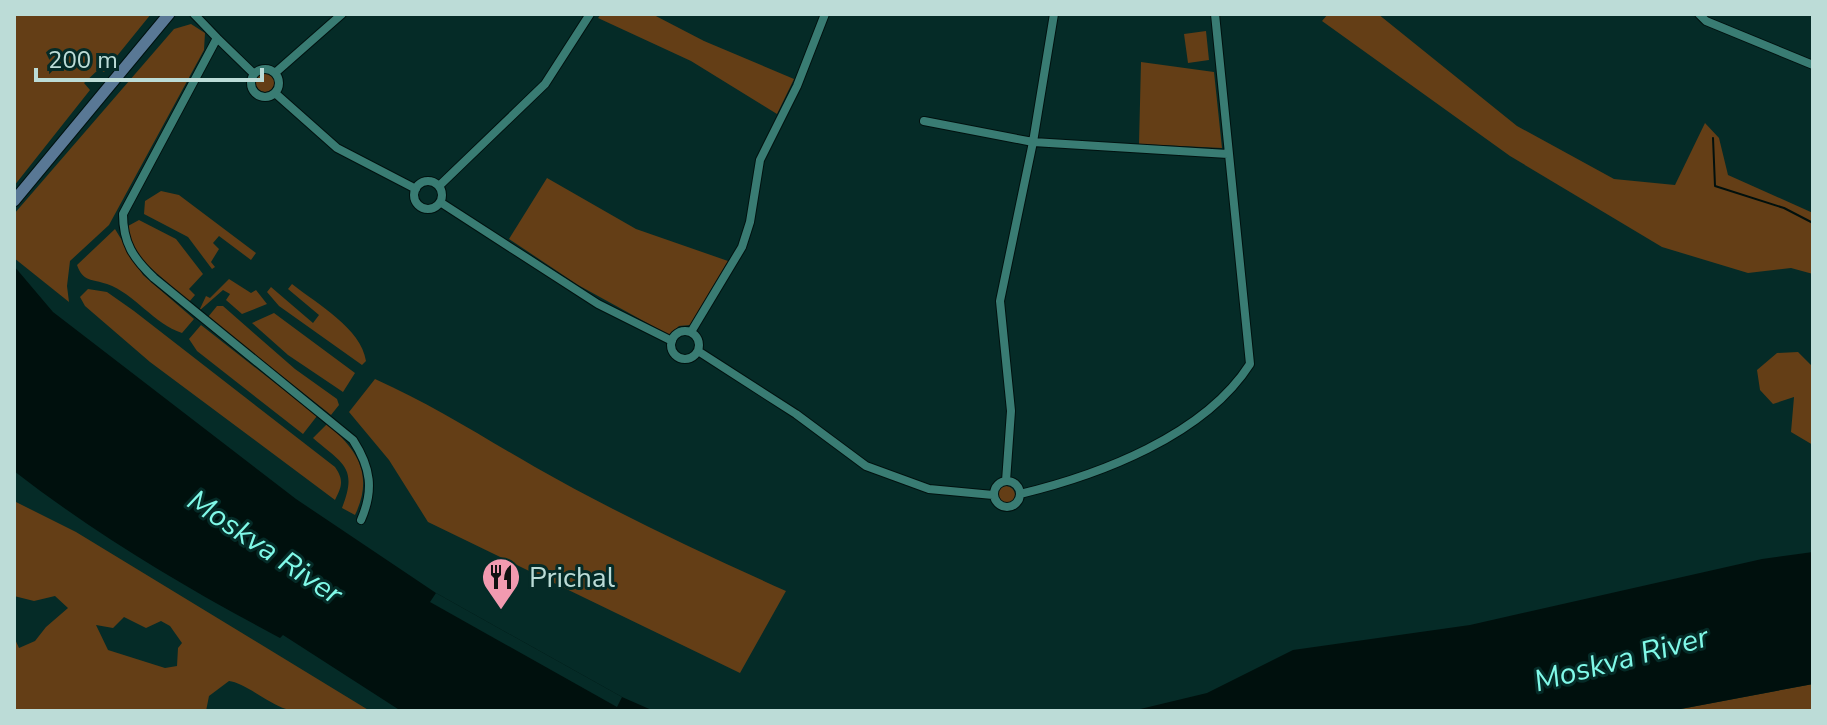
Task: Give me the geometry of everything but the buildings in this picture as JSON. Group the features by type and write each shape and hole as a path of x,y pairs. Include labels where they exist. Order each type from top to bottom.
{"main road":[{"path":"14,201 169,14"}],"street":[{"path":"194,14 254,74"},
{"path":"275,73 342,14"},
{"path":"439,186 545,84 590,14"},
{"path":"691,332 742,247 750,222 760,160 797,86 825,14"},
{"path":"1006,481 1011,411 1000,301 1033,142 1054,14"},
{"path":"1020,494 1076,481 1144,451 1209,407 1248,369 1251,359 1215,14"},
{"path":"1699,14 1706,21 1813,65"},
{"path":"217,38 123,214 123,231 132,255 154,278 353,440 370,478 369,502 361,520"},
{"path":"267,69 275,73 279,85 275,93 266,97 257,95 252,87 254,74 267,69"},
{"path":"275,93 337,148 416,189"},
{"path":"924,121 1033,142 1228,154"},
{"path":"424,182 439,186 442,195 440,202 430,209 420,206 415,198 416,189 424,182"},
{"path":"440,202 598,304 672,341"},
{"path":"691,332 697,338 698,351 692,357 683,359 672,350 672,341 677,334 691,332"},
{"path":"698,351 796,414 866,466 929,489 993,495"},
{"path":"1006,481 1014,483 1020,494 1017,503 1009,508 1000,506 993,495 998,484 1006,481"}],"shaded area":[{"path":"14,14 151,14 104,72 99,69 84,83 90,90 14,186"},
{"path":"601,14 652,14 704,41 794,79 777,114 691,61 598,18"},
{"path":"1328,14 1378,14 1517,126 1614,179 1675,185 1705,123 1719,138 1728,175 1813,213 1813,274 1791,268 1748,273 1662,247 1510,156 1322,21"},
{"path":"191,24 205,33 204,50 109,225 70,261 69,302 14,258 14,214 174,29"},
{"path":"1206,31 1209,60 1188,63 1184,34"},
{"path":"1141,62 1214,72 1222,148 1139,144"},
{"path":"265,72 272,75 275,82 272,89 265,92 258,89 255,82 258,75"},
{"path":"547,178 636,229 728,261 690,325 679,326 669,335 578,285 509,239"},
{"path":"161,191 179,195 256,253 251,260 219,236 213,243 219,249 211,262 215,267 212,269 188,237 144,214 145,201"},
{"path":"139,220 176,239 203,274 189,289 195,295 189,302 143,261 128,237 128,226"},
{"path":"115,229 143,275 194,319 182,333 162,323 127,295 89,279 79,270 77,265"},
{"path":"229,279 251,293 256,290 267,304 242,314 226,300 230,294 223,290 199,311 206,296 210,298"},
{"path":"292,284 347,327 362,349 366,361 362,365 279,306 267,292 271,287 313,323 319,315 288,289"},
{"path":"88,289 107,292 134,311 335,467 341,483 335,500 150,362 85,306 80,297"},
{"path":"217,306 223,306 295,369 337,399 339,405 331,415 208,317"},
{"path":"274,313 355,373 343,392 288,355 252,323"},
{"path":"201,325 317,416 303,434 197,351 189,339"},
{"path":"1798,352 1813,367 1813,445 1791,432 1794,397 1773,404 1760,390 1757,370 1777,353"},
{"path":"375,379 596,500 786,591 740,673 428,522 389,460 349,412"},
{"path":"327,424 347,444 360,464 363,488 355,515 342,508 348,483 345,467 313,438"},
{"path":"1002,486 1010,486 1015,495 1013,502 1002,504 997,499 997,491"},
{"path":"14,501 76,532 370,711 295,711 229,681 209,696 206,711 14,711 14,637 19,648 35,641 68,608 55,596 34,601 14,596","holes":["124,617 146,628 161,621 170,626 182,643 178,648 177,666 165,668 108,650 96,625 113,628"]},
{"path":"1813,684 1813,711 1670,711"}],"water":[{"name":"Moskva River","path":"14,266 53,312 296,499 436,593 622,697 654,711 401,711 283,635 280,638 211,600 78,517 14,471"},
{"name":"Moskva River","path":"1813,552 1813,684 1670,711 1132,711 1207,693 1293,650 1470,625 1762,559"}],"pier":[{"path":"436,593 622,697 617,707 430,602"}],"waterway":[{"path":"1713,138 1715,186 1784,208 1813,223"}],"place":[{"name":"Prichal","path":"501,611"}]}
